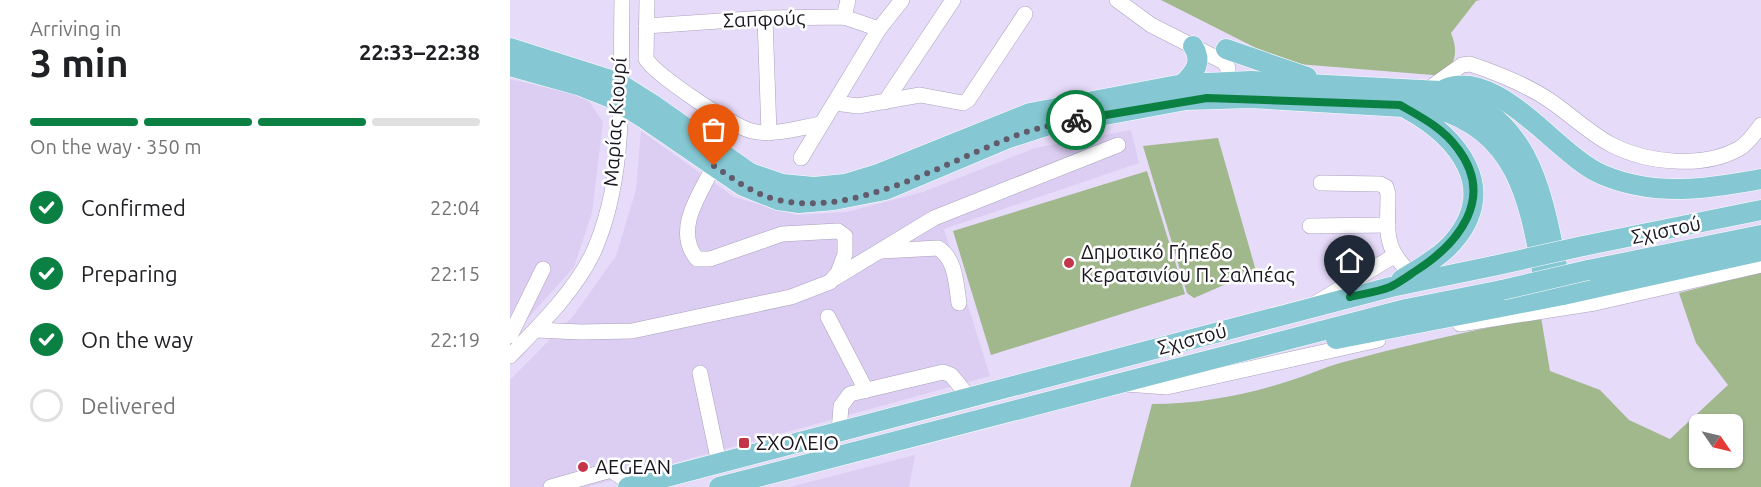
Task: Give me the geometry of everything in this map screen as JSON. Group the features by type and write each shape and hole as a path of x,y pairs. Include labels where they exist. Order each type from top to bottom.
{"main road":[{"path":"1183,84 1197,67 1199,59 1185,42"},
{"path":"510,48 614,90 750,173 782,184 814,187 845,184 878,174 1030,113 1183,84 1251,81 1433,90 1464,98 1483,108 1505,127 1529,160 1540,190 1555,296"},
{"path":"1226,49 1338,86"},
{"path":"510,66 578,85 614,90"},
{"path":"1433,90 1462,84 1490,92 1513,106 1585,166 1605,176 1636,185 1663,190 1700,190 1761,179"},
{"path":"648,111 714,166 759,194 789,202 817,203 885,190 1040,127 1186,100 1239,98 1400,105 1437,109 1455,115 1483,131 1504,151 1514,166 1555,296"},
{"path":"1391,287 1443,252 1462,230 1470,210 1473,190 1465,159 1458,147 1436,126 1400,105"},
{"name":"Σχιστού","path":"631,486 1391,287 1761,210"},
{"name":"Σχιστού","path":"719,487 1116,382 1406,309 1761,235"},
{"path":"1304,336 1338,339 1555,296 1761,251"}],"street":[{"name":"Μαρίας Κιουρί","path":"510,356 536,330 571,286 592,253 609,203 618,137 622,0"},
{"name":"Μαρίας Κιουρί","path":"648,0 646,59 651,67 670,82 743,128 770,133"},
{"path":"844,17 848,0"},
{"path":"801,158 879,29 902,0"},
{"path":"885,102 953,0"},
{"path":"1117,0 1151,25 1224,62 1228,68 1228,81"},
{"path":"835,103 858,106 920,95 955,103 968,100 1025,14"},
{"name":"Σαπφούς","path":"646,26 765,18 844,17 879,29"},
{"path":"765,18 770,133 821,124"},
{"path":"1185,42 1226,49 1248,64 1252,71 1251,81"},
{"path":"1433,90 1462,65 1470,64 1522,84 1549,99 1609,144 1631,155 1660,159 1690,160 1719,157 1741,147 1761,125"},
{"path":"536,330 581,332 632,330 791,297 830,282 934,218 1118,145"},
{"path":"714,166 687,222 691,251 697,259 710,259 782,234 838,231 844,236 845,254 838,273 830,282"},
{"path":"1321,183 1383,185 1389,194 1388,238 1394,256 1411,274"},
{"path":"1310,226 1388,225"},
{"path":"882,251 938,248 946,253 952,264 959,303"},
{"path":"1309,308 1356,276 1394,256"},
{"path":"1116,382 1167,387 1399,335 1595,303 1761,265"},
{"path":"510,336 543,269"},
{"path":"828,317 866,390"},
{"path":"839,432 844,400 850,394 947,372 969,398"},
{"path":"700,373 719,463"},
{"path":"550,487 611,470 631,486"}],"shaded area":[{"path":"510,79 586,97 603,122 592,213 574,267 510,338"},
{"path":"1131,130 1139,163 944,229 990,376 587,487 510,487 510,380 574,315 616,256 636,190 641,131 734,197 796,215 847,212 923,192 1035,148"},
{"path":"915,455 909,487 790,487"}],"green space":[{"path":"1161,0 1480,0 1476,1 1451,33 1455,55 1445,76 1298,64 1254,47"},
{"path":"1218,138 1256,271 1194,298 1187,293 1143,146"},
{"name":"Δημοτικό Γήπεδο Κερατσινίου Π. Σαλπέας","path":"1147,171 1185,294 991,355 953,231"},
{"path":"1761,272 1761,487 1130,487 1152,404 1205,400 1240,394 1365,356 1541,317 1550,371 1600,390 1629,420 1670,439 1689,421 1689,468 1743,468 1743,414 1697,414 1728,385 1696,343 1679,293"}],"way so far":[{"path":"714,166 759,194 778,200 817,203 885,190 1006,139 1040,127 1076,120"}],"place":[{"name":"Δημοτικό Γήπεδο Κερατσινίου Π. Σαλπέας","path":"1069,263"},
{"name":"ΣΧΟΛΕΙΟ","path":"744,443"},
{"name":"AEGEAN","path":"583,467"}],"route":[{"path":"1076,120 1186,100 1228,97 1400,105 1436,126 1458,147 1470,173 1473,190 1472,204 1462,230 1443,252 1391,287 1350,297"}]}
